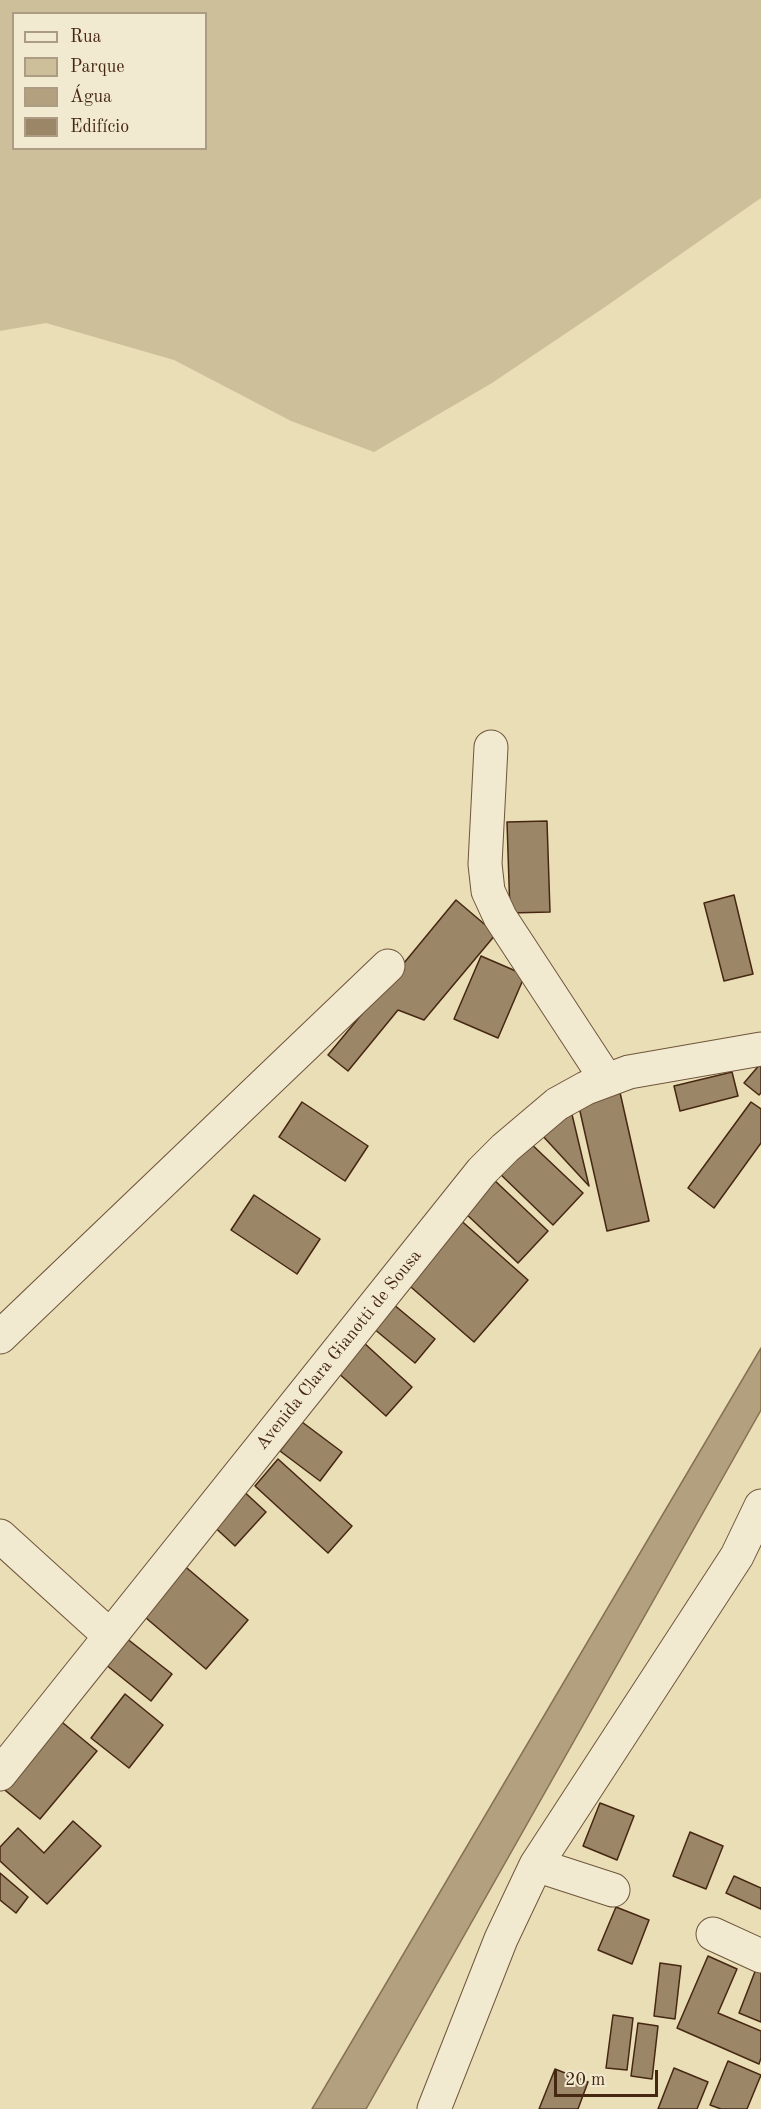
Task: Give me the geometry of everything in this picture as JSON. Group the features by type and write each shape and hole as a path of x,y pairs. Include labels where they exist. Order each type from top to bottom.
{"street":[{"path":"491,747 485,864 488,891 500,917 606,1079"},
{"path":"0,1337 388,966"},
{"name":"Avenida Clara Gianotti de Sousa","path":"0,1774 482,1171 505,1148 557,1104 606,1079 629,1072 761,1049"},
{"path":"434,2109 501,1939 536,1864 737,1556 761,1506"},
{"path":"0,1536 110,1636"},
{"path":"536,1864 613,1890"},
{"path":"713,1934 761,1956"}],"green space":[{"path":"0,0 761,0 761,198 492,383 374,452 291,421 174,360 46,323 0,331"}],"water":[{"path":"761,1348 761,1410 366,2109 312,2109"}],"building":[{"path":"547,821 550,912 510,913 507,822"},
{"path":"734,895 753,974 724,981 704,903"},
{"path":"456,900 496,934 424,1020 398,1010 348,1071 328,1055"},
{"path":"481,956 525,975 498,1038 454,1019"},
{"path":"761,1063 761,1093 759,1095 744,1083"},
{"path":"732,1072 738,1096 680,1111 674,1086"},
{"path":"619,1088 649,1221 607,1231 577,1098"},
{"path":"302,1102 368,1146 345,1181 279,1137"},
{"path":"751,1102 761,1109 761,1143 714,1208 688,1188"},
{"path":"570,1106 589,1186 540,1133"},
{"path":"527,1140 583,1193 553,1225 498,1172"},
{"path":"492,1178 548,1231 518,1263 462,1210"},
{"path":"254,1195 320,1239 297,1274 231,1230"},
{"path":"457,1217 528,1280 474,1342 404,1281"},
{"path":"393,1304 435,1339 415,1363 373,1328"},
{"path":"363,1342 412,1387 386,1416 336,1371"},
{"path":"302,1422 342,1452 320,1481 280,1451"},
{"path":"278,1459 352,1526 328,1553 255,1486"},
{"path":"239,1487 266,1512 235,1546 208,1521"},
{"path":"181,1563 248,1620 206,1669 139,1612"},
{"path":"121,1634 172,1674 151,1701 100,1660"},
{"path":"125,1694 163,1725 129,1768 91,1738"},
{"path":"57,1718 97,1751 40,1819 0,1786"},
{"path":"600,1803 634,1816 617,1860 583,1846"},
{"path":"73,1821 101,1846 47,1904 0,1861 0,1847 18,1828 44,1853"},
{"path":"690,1832 723,1846 706,1889 673,1876"},
{"path":"0,1873 28,1897 16,1913 0,1900"},
{"path":"734,1876 761,1888 761,1909 726,1893"},
{"path":"616,1907 649,1920 632,1964 598,1950"},
{"path":"708,1956 737,1969 718,2013 761,2031 759,2064 677,2028"},
{"path":"660,1963 681,1966 675,2019 654,2016"},
{"path":"756,1969 761,1971 761,2022 739,2013"},
{"path":"613,2015 633,2018 627,2070 606,2068"},
{"path":"638,2023 658,2026 652,2079 631,2076"},
{"path":"728,2061 761,2075 747,2109 721,2109 710,2105"},
{"path":"674,2068 708,2082 697,2109 658,2109"},
{"path":"555,2069 588,2082 578,2109 539,2109"}]}
